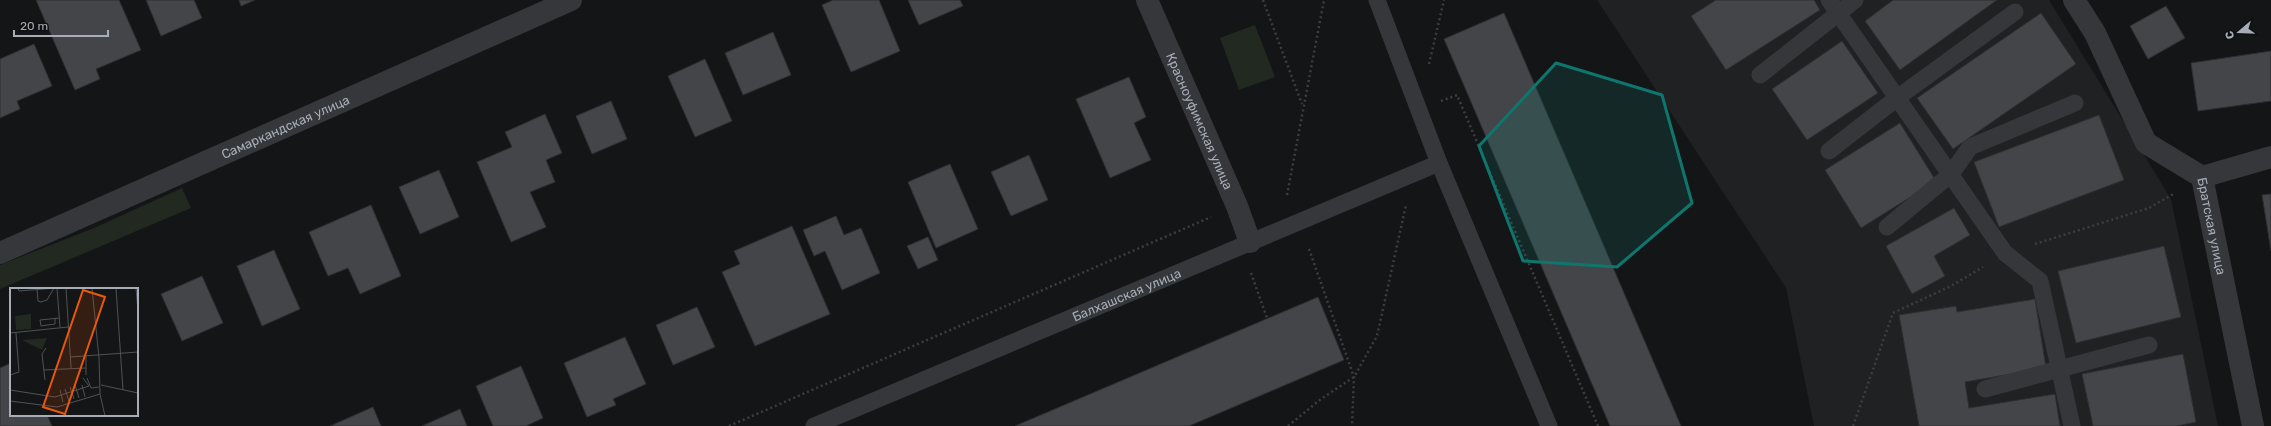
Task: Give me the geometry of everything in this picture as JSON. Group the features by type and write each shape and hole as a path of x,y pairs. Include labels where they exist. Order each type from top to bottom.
{"street":[{"name":"Самаркандская улица","path":"0,253 571,0"},
{"name":"Красноуфимская улица","path":"1147,0 1237,206 1250,242"},
{"name":"Братская улица","path":"2074,0 2095,33 2146,143 2202,177 2253,426"},
{"path":"2202,177 2271,157"}],"lane":[{"path":"1377,0 1439,163 1549,426"},
{"path":"1760,75 1833,6 1855,0"},
{"path":"1833,6 2005,253 2040,281 2072,426"},
{"path":"1829,151 1897,98 2015,12"},
{"path":"1887,228 1951,174 1970,147 2075,103"},
{"name":"Балхашская улица","path":"814,426 1439,163"},
{"path":"1985,389 2149,345"}],"path":[{"path":"1263,0 1303,105"},
{"path":"1287,195 1324,0"},
{"path":"1429,66 1444,0"},
{"path":"1418,110 1457,95 1598,426"},
{"path":"1288,426 1320,399 1354,377 1377,336 1412,174"},
{"path":"729,426 1237,206"},
{"path":"1853,426 1893,313 1951,286 2005,253 2090,228 2148,208"},
{"path":"1309,249 1354,377 1352,426"},
{"path":"1251,273 1267,318"}],"highlighted area":[{"path":"1556,63 1662,95 1692,203 1617,267 1523,261 1479,146"}],"shaded area":[{"path":"1597,0 2049,0 2171,199 2218,426 1814,426 1786,288"},
{"path":"1255,25 1275,77 1239,90 1220,38"},
{"path":"182,188 191,208 0,289 0,265 94,228"}],"building":[{"path":"36,0 119,0 141,50 96,69 100,79 75,90"},
{"path":"146,0 194,0 202,18 161,36"},
{"path":"239,0 255,0 241,6"},
{"path":"833,0 879,0 900,51 851,72 822,5"},
{"path":"908,0 960,0 963,6 919,25"},
{"path":"1716,0 1814,0 1820,10 1726,70 1691,16"},
{"path":"1893,0 1997,0 1900,70 1865,21"},
{"path":"2166,6 2185,38 2148,59 2130,26"},
{"path":"1504,13 1681,426 1610,426 1444,39"},
{"path":"2041,13 2076,64 1953,149 1917,98"},
{"path":"773,32 791,75 743,95 725,53"},
{"path":"1842,41 1878,93 1807,140 1772,89"},
{"path":"34,44 52,86 17,101 20,109 0,118 0,59"},
{"path":"2271,51 2271,101 2198,111 2191,63"},
{"path":"705,59 732,121 695,137 668,76"},
{"path":"1129,77 1146,117 1134,123 1151,160 1110,178 1076,99"},
{"path":"611,101 627,139 592,154 576,116"},
{"path":"545,114 562,153 546,160 555,182 530,192 546,227 511,242 477,162 512,147 505,132"},
{"path":"2099,115 2124,180 1999,227 1974,162"},
{"path":"1900,123 1936,181 1861,228 1825,170"},
{"path":"1029,155 1048,200 1011,216 991,172"},
{"path":"950,164 978,229 936,248 908,182"},
{"path":"439,170 459,217 420,234 399,187"},
{"path":"2271,194 2271,251 2262,195"},
{"path":"371,205 401,276 360,294 348,268 328,276 309,232"},
{"path":"1954,208 1970,235 1934,256 1945,276 1912,294 1886,246"},
{"path":"836,216 844,235 861,228 880,273 842,290 825,251 814,256 803,230"},
{"path":"792,226 830,314 755,346 722,272 740,264 734,251"},
{"path":"928,237 938,260 918,269 907,246"},
{"path":"2164,246 2181,317 2076,343 2058,271"},
{"path":"274,250 300,309 262,326 237,266"},
{"path":"202,276 223,323 182,341 161,294"},
{"path":"1318,297 1344,360 1189,426 1015,426"},
{"path":"2035,299 2046,368 1965,382 1969,408 2055,394 2060,426 1919,426 1899,315 1956,306 1957,312"},
{"path":"697,307 715,347 673,365 656,325"},
{"path":"625,337 646,384 613,399 616,405 587,417 564,363"},
{"path":"2183,354 2196,422 2177,426 2093,426 2082,374"},
{"path":"10,363 10,416 47,416 52,426 0,426 0,368"},
{"path":"521,366 543,418 526,426 493,426 476,386"},
{"path":"373,407 381,426 330,426"},
{"path":"460,409 467,426 422,426"}]}
